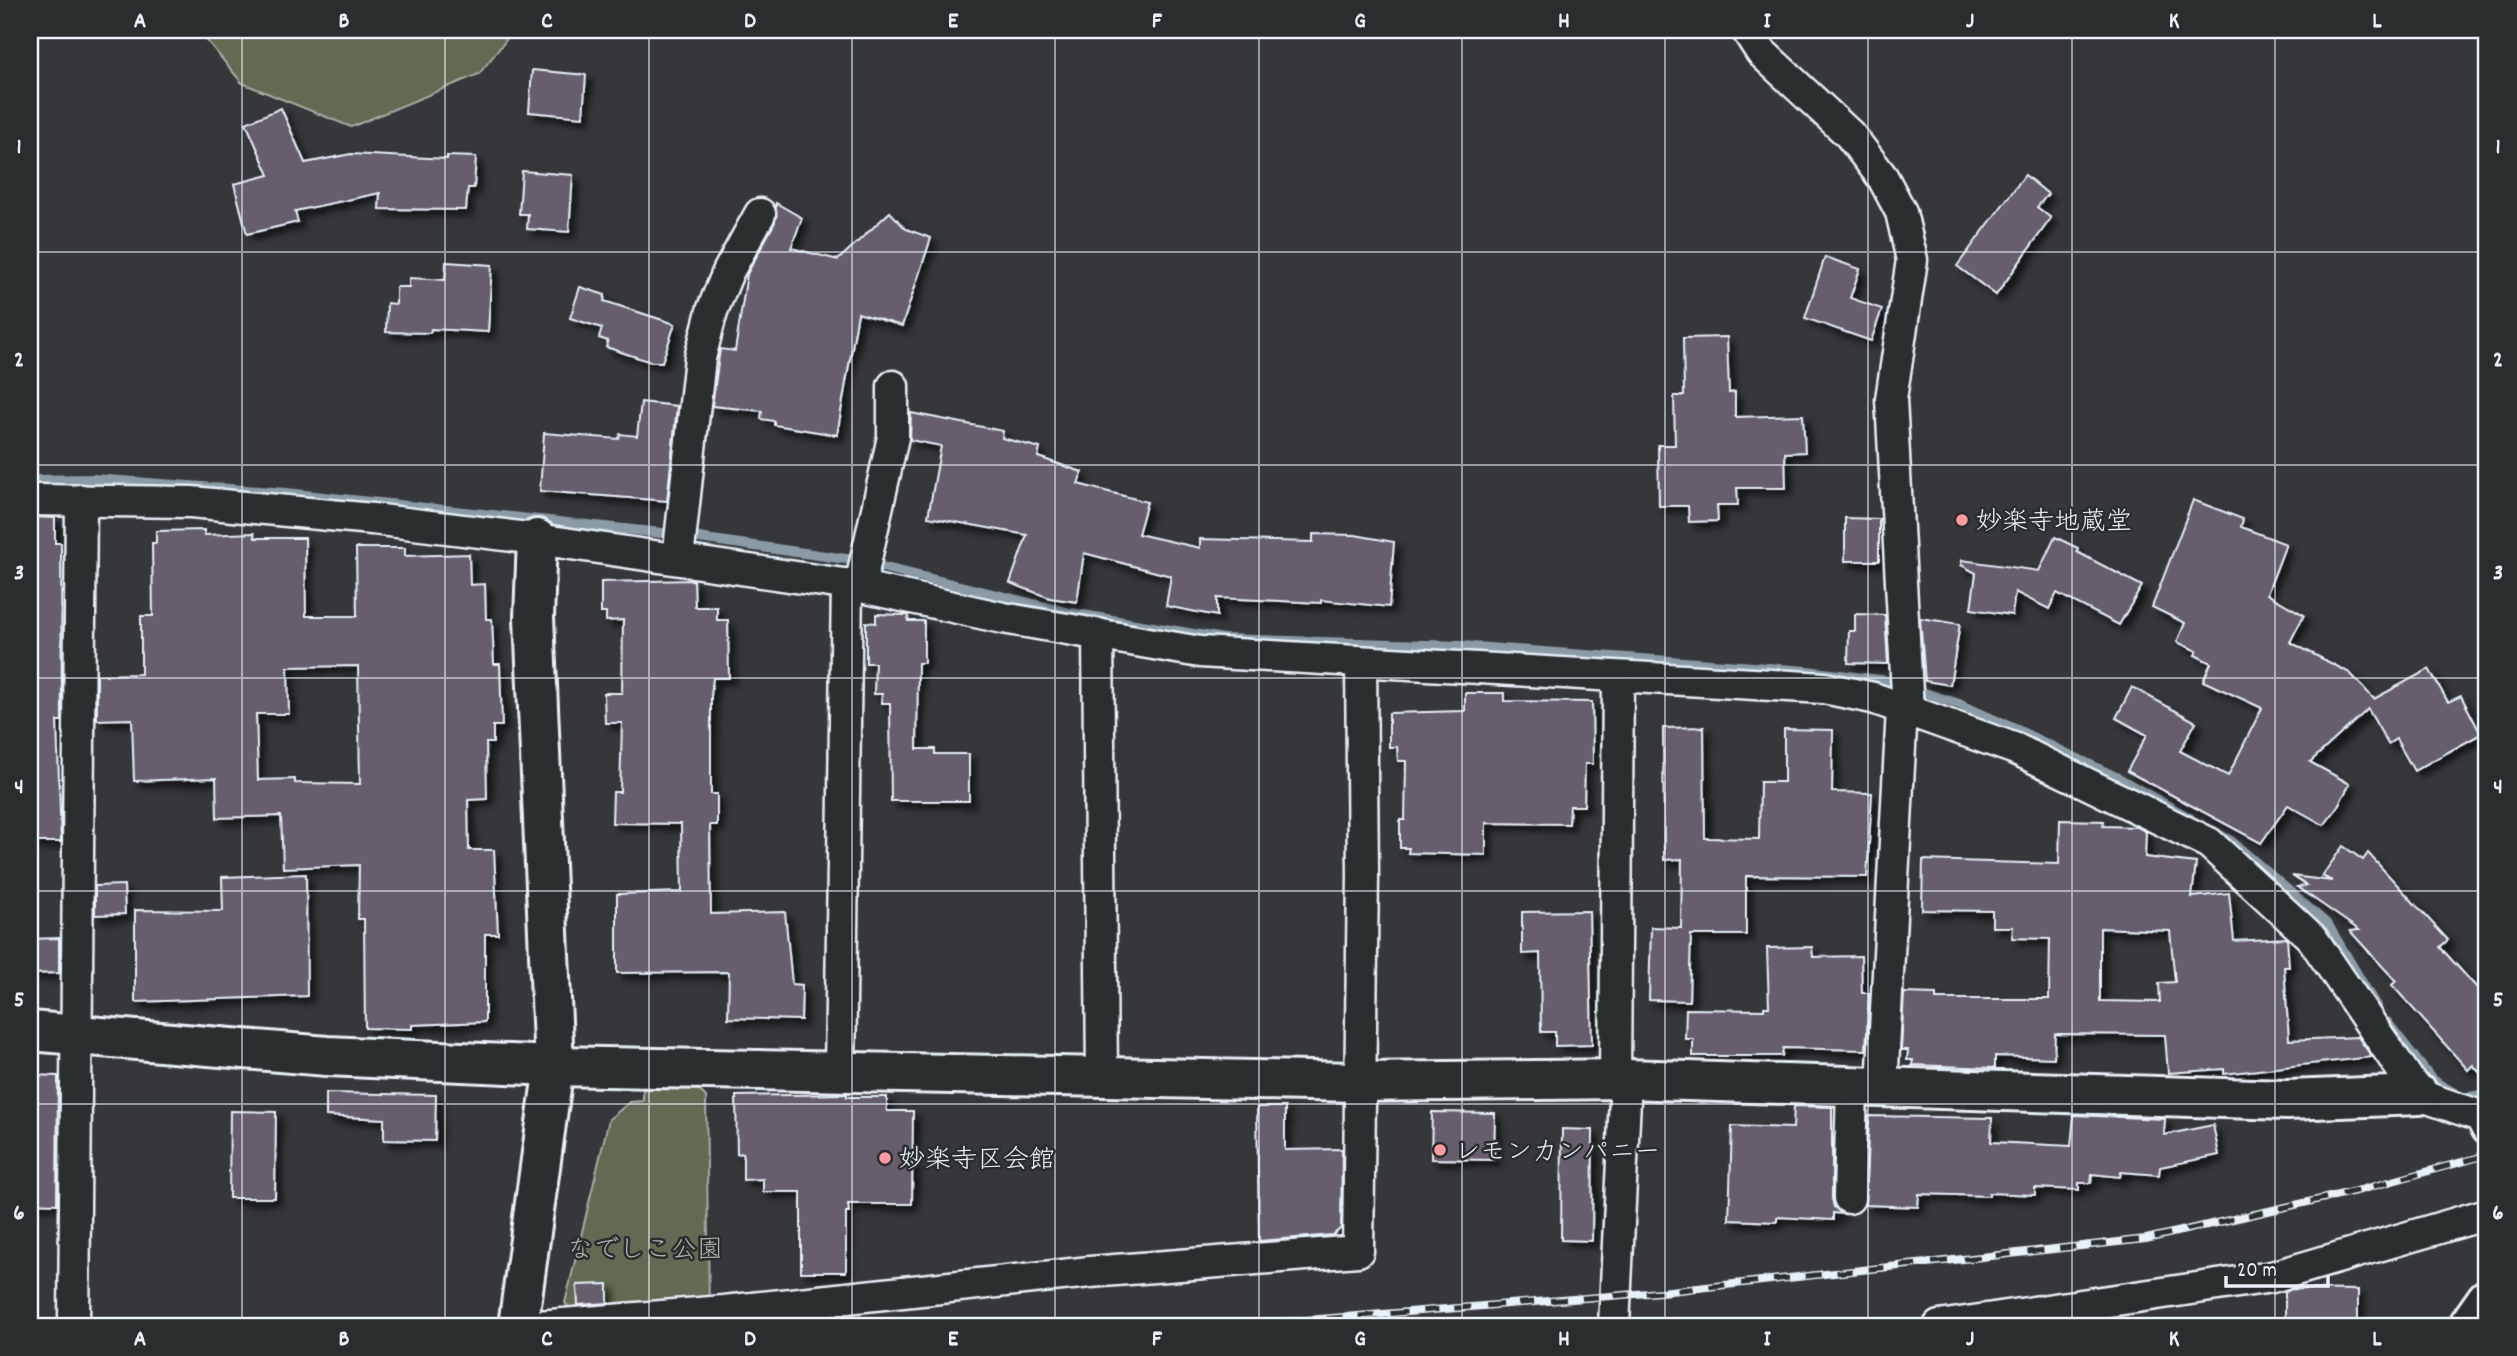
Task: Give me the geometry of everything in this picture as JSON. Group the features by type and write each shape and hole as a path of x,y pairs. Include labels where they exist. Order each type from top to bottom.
{"street":[{"path":"1748,30 1761,52 1850,135 1883,178 1901,212 1912,260 1891,399 1905,710 1867,1087 1849,1198"},
{"path":"678,559 701,358 712,311 728,272 760,214"},
{"path":"840,1071 854,585 893,437 894,386"},
{"path":"30,500 191,502 372,519 537,539 854,585 1003,618 1200,652 1824,688 1874,698 1953,724 2016,749 2208,844 2312,938 2419,1095"},
{"path":"74,1326 81,500"},
{"path":"518,1326 554,1066 534,618 537,539"},
{"path":"1098,634 1102,1076"},
{"path":"538,1326 724,1311 1090,1272 1358,1251 1358,1082 1363,875 1361,662"},
{"path":"1614,1326 1620,1079 1618,677"},
{"path":"30,1031 327,1056 554,1066 1358,1082 1620,1079 2287,1100 2419,1095 2480,1116 2487,1129"},
{"path":"1939,1326 2272,1277 2487,1214"},
{"path":"2468,1326 2487,1299"}],"green space":[{"path":"198,30 514,30 479,74 351,127 242,83"},
{"name":"なでしこ公園","path":"643,1088 698,1089 706,1097 709,1307 577,1317 565,1303 609,1119 630,1102 643,1101"}],"building":[{"path":"532,70 586,75 583,117 529,112"},
{"path":"281,108 305,163 351,154 447,159 447,156 476,157 474,188 468,188 466,210 379,209 380,193 295,211 298,222 247,234 234,184 269,175 246,123"},
{"path":"522,171 573,175 569,232 527,229 528,214 519,214"},
{"path":"2025,175 2048,194 2037,207 2051,218 1996,295 1957,266"},
{"path":"776,203 802,218 791,248 838,260 890,212 906,229 931,238 902,326 858,313 837,435 774,425 774,421 761,419 762,411 712,406 720,349 735,351 747,274 775,222"},
{"path":"1825,257 1860,269 1850,298 1882,309 1871,341 1805,318"},
{"path":"446,262 492,265 488,332 431,329 430,333 386,332 387,303 396,304 396,287 409,287 409,278 445,280"},
{"path":"580,287 605,295 604,301 675,324 662,362 651,362 606,347 608,341 599,338 602,328 570,318"},
{"path":"1727,337 1729,393 1735,392 1735,417 1803,415 1805,452 1785,453 1786,488 1737,488 1738,505 1717,505 1718,521 1689,522 1688,506 1659,506 1658,445 1675,445 1674,396 1684,396 1683,338"},
{"path":"641,402 677,406 667,501 540,491 544,433 619,439 620,434 637,436"},
{"path":"911,413 1003,431 1002,438 1040,448 1038,457 1082,472 1078,484 1147,502 1138,534 1200,548 1200,539 1313,542 1313,534 1355,535 1394,542 1389,607 1321,600 1321,603 1217,598 1217,616 1166,606 1171,576 1084,553 1077,602 1050,598 1010,583 1027,535 928,517 941,446 910,440"},
{"path":"2193,500 2243,519 2241,527 2286,544 2267,594 2304,615 2290,642 2350,673 2374,699 2429,669 2448,702 2461,696 2481,734 2414,771 2396,739 2388,744 2368,709 2310,762 2350,784 2324,825 2288,805 2261,843 2127,771 2147,735 2116,718 2132,687 2196,722 2180,751 2228,776 2262,708 2203,681 2211,663 2195,655 2197,651 2177,642 2185,623 2152,607"},
{"path":"30,517 55,518 55,543 61,543 62,721 57,721 61,842 30,842"},
{"path":"1845,518 1879,519 1879,561 1845,561"},
{"path":"204,530 204,535 254,533 255,538 305,538 306,616 357,616 356,548 405,548 405,556 469,554 470,585 485,584 486,619 492,619 494,664 500,664 502,726 493,726 493,743 486,743 487,799 468,800 469,850 494,850 498,934 485,934 485,1022 412,1025 412,1029 365,1028 364,919 358,919 359,865 283,868 281,816 217,818 216,778 134,781 132,719 97,720 97,675 141,674 141,616 153,616 152,543 156,543 156,531","holes":["358,666 360,784 295,783 295,779 258,780 256,714 289,714 288,667"]},
{"path":"2055,537 2078,548 2077,552 2142,586 2119,625 2057,593 2049,609 2015,592 2012,615 1971,609 1976,573 1961,565 1962,560 2039,571"},
{"path":"694,580 695,607 717,607 717,620 728,620 729,678 713,678 711,696 711,794 717,794 717,825 710,825 711,914 785,912 792,984 802,985 801,1020 728,1018 729,972 617,973 617,894 682,892 681,824 612,823 613,792 620,792 622,723 605,723 604,693 622,693 623,620 606,621 606,613 601,613 601,582"},
{"path":"876,614 909,615 908,621 924,621 924,663 918,663 917,749 935,749 935,754 969,754 969,801 891,801 890,703 881,703 882,694 874,694 875,663 866,663 866,622 876,623"},
{"path":"1855,614 1885,615 1888,664 1848,663 1849,631 1855,631"},
{"path":"1920,618 1960,624 1950,685 1925,681"},
{"path":"1465,693 1504,693 1504,701 1592,702 1593,764 1585,764 1584,806 1570,806 1569,824 1486,823 1486,855 1408,853 1409,848 1400,848 1400,820 1405,820 1406,761 1398,761 1397,747 1389,747 1389,713 1465,711"},
{"path":"1704,727 1705,838 1759,839 1760,782 1784,782 1784,729 1833,730 1832,792 1872,793 1867,877 1746,876 1746,935 1691,935 1689,1001 1649,1000 1651,927 1681,928 1682,859 1664,860 1663,728"},
{"path":"2060,820 2104,821 2103,826 2137,827 2146,832 2145,857 2196,863 2192,897 2229,893 2234,941 2287,938 2289,967 2284,967 2289,1040 2358,1037 2372,1057 2224,1074 2224,1069 2168,1073 2165,1035 2055,1034 2054,1058 1995,1056 1995,1068 1912,1065 1913,1060 1907,1060 1908,1050 1901,1050 1904,993 1936,994 1936,999 2049,999 2050,939 2012,938 2013,927 1992,927 1992,911 1922,910 1923,860 2059,864","holes":["2100,928 2170,931 2175,982 2159,983 2160,1002 2100,1001"]},
{"path":"2343,846 2363,860 2368,853 2448,940 2440,947 2487,999 2487,1081 2473,1065 2468,1070 2392,985 2396,981 2350,931 2359,930 2297,887 2307,886 2292,876 2332,881 2322,876"},
{"path":"306,874 307,996 135,1002 135,910 223,911 222,877"},
{"path":"124,885 125,914 95,915 95,886"},
{"path":"1589,911 1592,1045 1555,1046 1555,1032 1541,1032 1540,953 1522,954 1522,912"},
{"path":"59,938 59,973 30,974 30,939"},
{"path":"1812,947 1813,957 1861,956 1862,993 1869,993 1866,1050 1783,1048 1782,1056 1693,1056 1693,1039 1685,1039 1686,1009 1764,1010 1764,1007 1769,1007 1767,948"},
{"path":"30,1075 58,1076 57,1204 30,1203"},
{"path":"326,1093 436,1095 435,1141 384,1140 384,1119 326,1116"},
{"path":"847,1094 847,1097 887,1097 887,1111 913,1111 912,1204 848,1204 846,1272 801,1272 801,1192 763,1192 763,1179 743,1180 743,1153 737,1154 736,1096"},
{"path":"1794,1106 1832,1107 1832,1198 1834,1207 1843,1214 1833,1213 1833,1220 1777,1217 1777,1222 1729,1220 1732,1126 1793,1128"},
{"path":"1257,1107 1285,1107 1285,1150 1342,1149 1341,1228 1333,1235 1259,1241"},
{"path":"230,1111 276,1112 275,1198 229,1198"},
{"path":"1432,1112 1495,1113 1494,1160 1431,1159"},
{"path":"2074,1115 2165,1119 2164,1135 2213,1125 2219,1155 2160,1167 2159,1175 2121,1172 2120,1177 2092,1174 2091,1183 2079,1183 2079,1190 2035,1188 2035,1195 1919,1194 1918,1207 1865,1205 1869,1116 1992,1118 1991,1142 2071,1146"},
{"path":"1562,1129 1593,1130 1592,1241 1561,1240"},
{"path":"608,1284 608,1303 578,1305 577,1285"},
{"path":"2358,1290 2358,1326 2285,1326 2285,1291"}],"waterway":[{"path":"30,480 94,479 286,493 671,534 853,560 1071,613 1223,639 1461,646 1807,671 1888,681 1959,704 2015,729 2120,779 2190,818"},
{"path":"2213,831 2231,841 2328,925 2376,1006"},
{"path":"2387,1022 2432,1080 2463,1098 2487,1094"}],"railway":[{"path":"1231,1326 1661,1292 2146,1239 2360,1190 2487,1155"}],"place":[{"name":"妙楽寺地蔵堂","path":"1962,520"},
{"name":"レモンカンパニー","path":"1440,1150"},
{"name":"妙楽寺区会館","path":"885,1158"}]}
